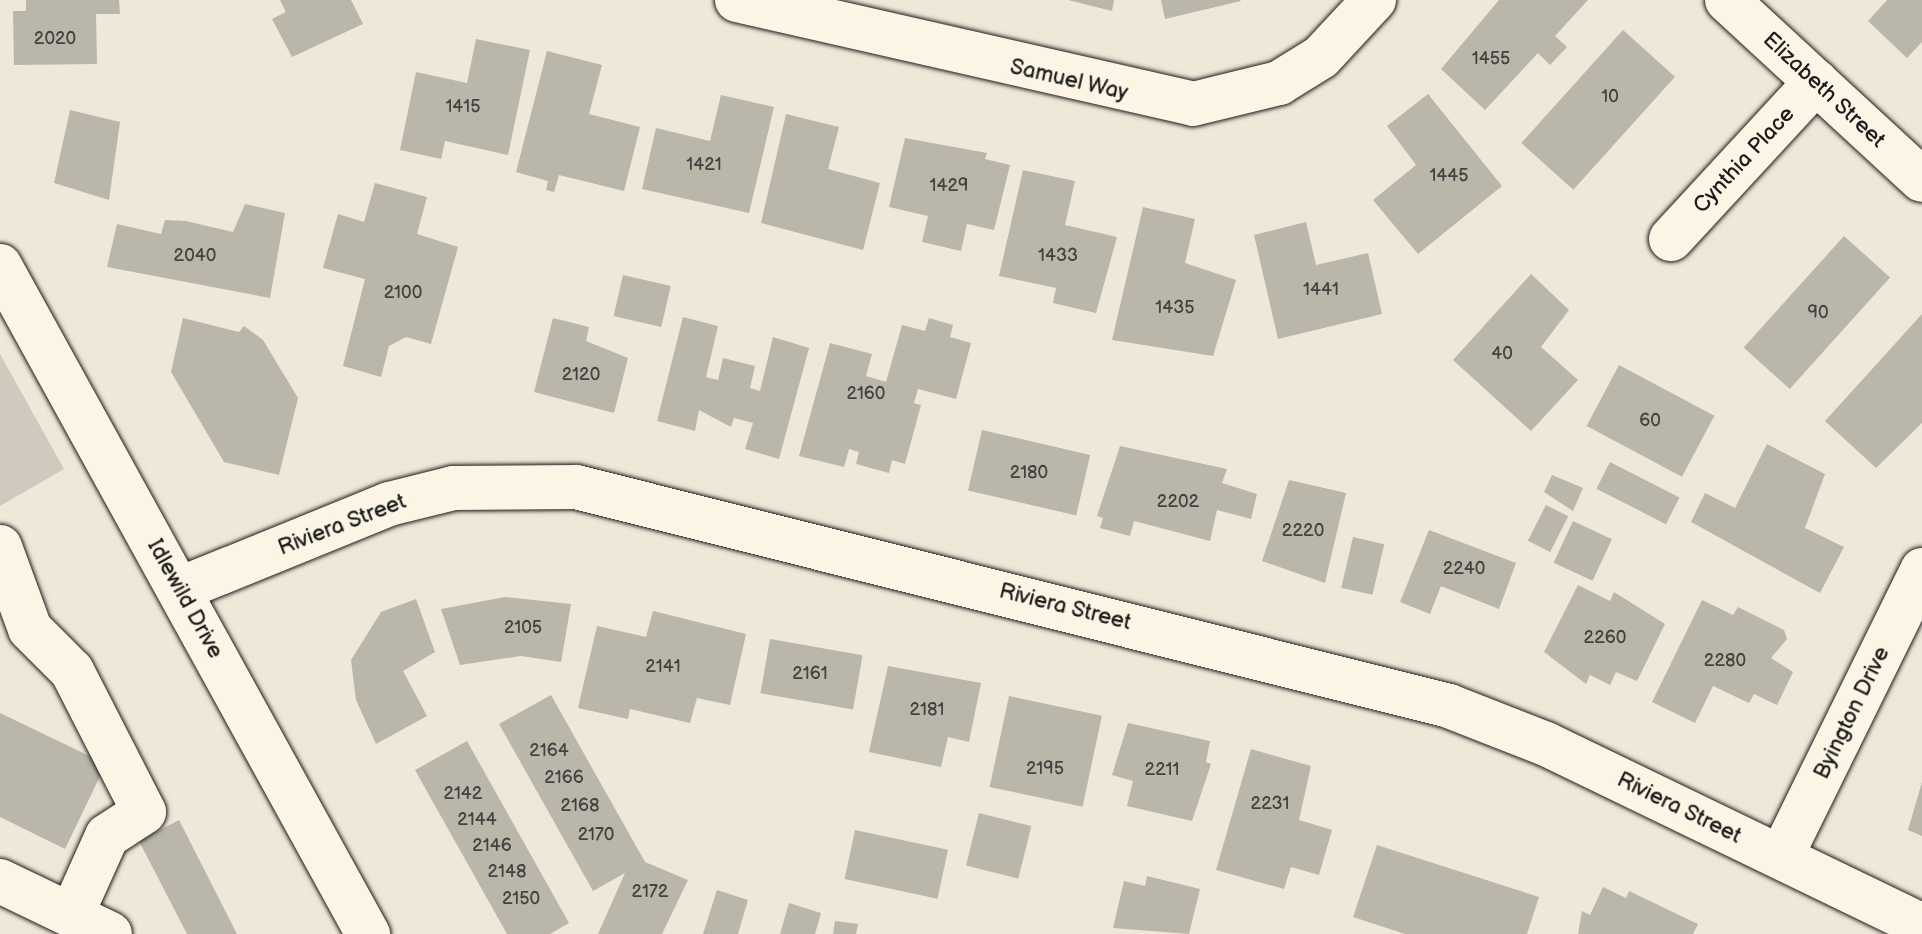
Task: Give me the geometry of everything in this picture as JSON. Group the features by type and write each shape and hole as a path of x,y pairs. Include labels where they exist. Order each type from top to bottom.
{"street":[{"name":"Samuel Way","path":"737,0 835,12 1193,104 1279,83 1321,57 1374,0"},
{"name":"Elizabeth Street","path":"1727,0 1922,180"},
{"name":"Cynthia Place","path":"1671,239 1816,82"},
{"name":"Idlewild Drive","path":"7,295 180,589 368,934"},
{"name":"Riviera Street","path":"180,589 389,504 453,488 576,487 1449,706 1546,744 1922,926"},
{"path":"0,547 30,629 72,671 144,812 107,836 91,924 0,881"},
{"name":"Byington Drive","path":"1781,857 1922,570"}],"shaded area":[{"path":"0,354 64,469 0,506"}],"building":[{"path":"26,0 119,0 120,14 96,14 97,64 14,65 13,11 26,11"},
{"path":"280,0 351,0 363,24 292,57 272,19 286,12"},
{"path":"1068,0 1114,0 1112,11"},
{"path":"1161,0 1240,0 1241,1 1165,19"},
{"path":"1499,0 1588,0 1555,36 1567,47 1550,65 1538,53 1485,110 1441,69"},
{"path":"1887,0 1922,0 1922,42 1907,58 1868,21"},
{"path":"1623,30 1675,77 1573,190 1521,143"},
{"path":"476,39 530,50 508,155 445,141 441,159 400,150 416,72 467,83"},
{"path":"547,51 602,65 589,114 640,127 624,191 559,175 554,192 546,190 548,181 516,172"},
{"path":"1428,94 1502,186 1418,254 1373,200 1416,165 1387,126"},
{"path":"721,95 774,107 749,213 642,189 656,128 710,141"},
{"path":"70,110 120,122 109,200 54,183"},
{"path":"786,114 839,127 828,169 880,183 863,250 761,223"},
{"path":"905,138 987,153 985,159 1010,165 994,230 967,224 961,251 922,242 928,216 889,207"},
{"path":"1023,170 1075,181 1065,225 1117,237 1096,313 1053,303 1056,288 999,276"},
{"path":"375,183 427,197 417,234 458,247 431,344 406,337 389,346 381,377 343,366 365,279 323,268 338,214 364,222"},
{"path":"245,204 285,213 270,298 107,267 117,224 161,234 165,220 186,221 233,232"},
{"path":"1143,207 1195,219 1185,263 1236,280 1213,356 1112,340"},
{"path":"1306,222 1316,265 1368,253 1382,314 1278,339 1254,235"},
{"path":"1844,236 1890,277 1790,389 1744,347"},
{"path":"1531,274 1569,310 1541,347 1578,380 1531,431 1453,360"},
{"path":"623,275 671,286 661,327 614,316"},
{"path":"1922,314 1922,423 1876,468 1825,421"},
{"path":"683,317 718,326 706,377 718,380 723,358 755,366 750,388 760,391 773,337 809,348 779,459 745,449 753,423 734,418 731,427 699,410 695,431 657,421"},
{"path":"183,318 239,332 244,326 263,340 298,398 279,475 224,462 171,372"},
{"path":"553,318 589,327 586,341 628,358 614,413 534,392"},
{"path":"929,318 953,325 950,337 971,343 956,399 918,389 914,403 921,405 905,464 892,460 889,473 856,464 859,452 849,449 844,467 799,456 830,343 872,354 866,376 886,382 902,325 925,331"},
{"path":"1619,365 1714,416 1682,477 1587,426"},
{"path":"982,430 1090,455 1076,515 968,490"},
{"path":"1767,444 1825,474 1805,528 1844,547 1820,593 1691,522 1705,493 1735,508"},
{"path":"1120,446 1227,469 1222,483 1257,494 1251,519 1217,510 1210,541 1134,521 1130,536 1100,528 1103,518 1097,516"},
{"path":"1610,462 1679,497 1666,524 1596,489"},
{"path":"1552,475 1583,488 1573,511 1544,492"},
{"path":"1289,480 1346,493 1325,583 1262,561"},
{"path":"1546,505 1568,516 1550,552 1528,541"},
{"path":"1573,521 1612,539 1593,581 1554,563"},
{"path":"1429,530 1516,563 1499,609 1441,586 1430,614 1400,602"},
{"path":"1353,537 1384,544 1372,595 1341,588"},
{"path":"1578,585 1610,601 1614,592 1665,624 1637,681 1616,672 1610,685 1590,675 1586,684 1544,652"},
{"path":"505,597 571,604 561,662 521,656 460,665 441,609"},
{"path":"416,599 435,652 403,671 427,716 376,744 356,700 351,660 381,612"},
{"path":"1702,600 1733,615 1738,607 1784,630 1787,639 1771,658 1793,672 1777,705 1754,694 1749,703 1713,686 1695,723 1652,702"},
{"path":"653,611 746,634 730,705 697,698 690,723 630,709 628,719 578,708 597,626 646,637"},
{"path":"770,639 863,655 853,709 760,693"},
{"path":"888,666 981,683 969,742 948,737 941,767 869,752"},
{"path":"551,695 645,862 688,880 662,934 598,934 625,873 593,891 499,724"},
{"path":"1009,696 1102,716 1083,807 990,787"},
{"path":"0,713 106,764 65,849 0,817"},
{"path":"1128,723 1210,741 1206,762 1211,764 1192,821 1127,806 1133,781 1112,775"},
{"path":"467,741 569,923 550,934 507,934 415,770"},
{"path":"1251,749 1311,766 1299,820 1332,830 1319,875 1291,867 1284,889 1216,870"},
{"path":"1922,782 1922,836 1908,830"},
{"path":"979,813 1031,826 1018,878 966,865"},
{"path":"179,820 237,934 187,934 139,841"},
{"path":"855,830 948,850 938,899 845,879"},
{"path":"1377,845 1539,897 1527,934 1405,934 1353,917"},
{"path":"1147,876 1200,889 1189,934 1113,928 1124,881 1145,886"},
{"path":"1603,887 1626,898 1629,891 1698,924 1693,934 1578,934 1582,911 1590,915"},
{"path":"717,890 748,900 738,934 703,934"},
{"path":"789,903 821,913 815,934 780,934"},
{"path":"835,921 858,924 856,934 833,934"}]}
